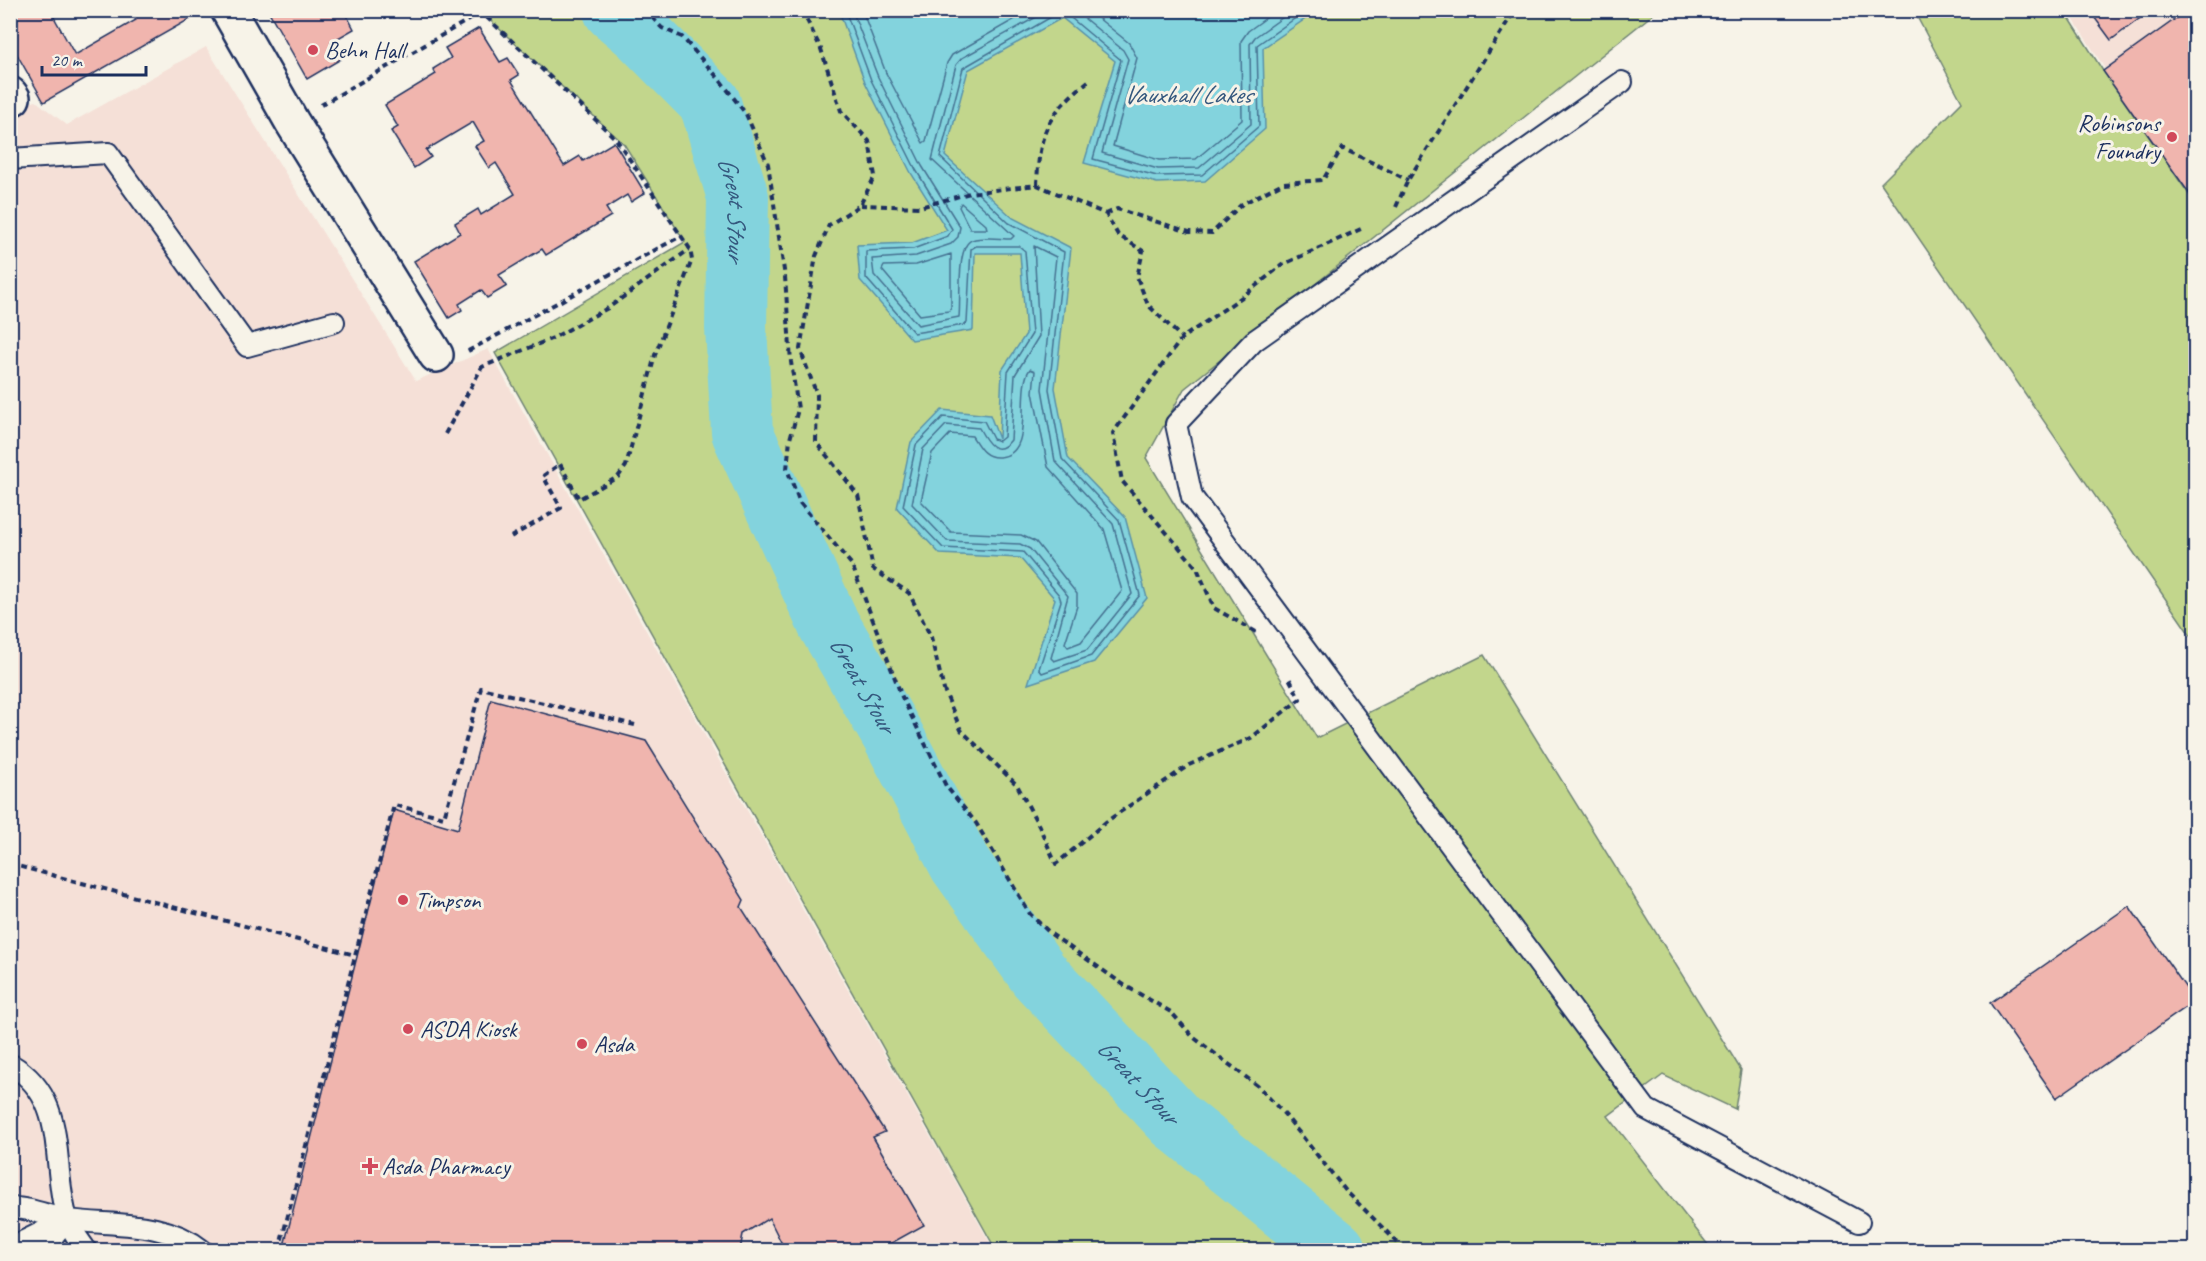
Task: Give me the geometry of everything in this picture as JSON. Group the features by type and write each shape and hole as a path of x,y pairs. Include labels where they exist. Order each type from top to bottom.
{"street":[{"path":"228,10 292,122 436,354"}],"lane":[{"path":"1622,82 1254,341 1176,424 1192,497 1646,1109 1859,1222"},
{"path":"10,159 108,153 247,345 334,322"},
{"path":"10,1064 36,1083 46,1100 53,1121 67,1220 86,1251"},
{"path":"10,1208 23,1207 67,1220 171,1231 187,1238 202,1251"},
{"path":"10,1248 67,1220"},
{"path":"42,1251 67,1220"}],"path":[{"path":"645,10 662,28 682,37 720,80 746,114 768,164 786,277 791,362 798,409 790,439 787,469 800,503 852,564 902,697 946,786 976,823 1030,914 1051,934 1124,985 1171,1012 1193,1038 1259,1087 1285,1115 1346,1191 1405,1251"},
{"path":"802,10 821,49 841,111 869,141 875,176 860,205 829,225 816,256 800,349 817,395 816,442 858,495 873,569 909,593 931,637 944,690 961,730 1017,785 1056,864 1107,821 1189,765 1251,738 1300,699 1284,669"},
{"path":"1392,216 1408,180 1515,10"},
{"path":"292,122 481,11 616,140 690,249 692,260 655,355 630,454 618,477 579,499 560,464 543,476 561,508 509,538"},
{"path":"1037,185 1038,154 1048,120 1070,96 1091,79"},
{"path":"1106,214 1117,209 1189,232 1212,232 1242,204 1283,183 1323,180 1342,148 1408,180"},
{"path":"860,205 920,207 970,193 1037,185 1106,214 1118,235 1143,251 1137,277 1148,305 1182,338"},
{"path":"1259,634 1214,608 1197,568 1122,482 1113,434 1182,338 1282,265 1372,224"},
{"path":"436,354 456,358 681,236"},
{"path":"445,434 482,367 553,338 589,318 690,249"},
{"path":"279,1251 282,1230 394,805 444,817 481,688 635,725"},
{"path":"10,864 356,956"},
{"path":"320,1067 326,1069"}],"shaded area":[{"name":"Robinsons Foundry","path":"2068,11 2195,11 2195,209"},
{"path":"206,47 416,381 488,349 994,1250 11,1250 10,109 36,101 67,125"}],"green space":[{"path":"480,11 1657,11 1184,389 1146,458 1317,738 1484,655 1741,1070 1735,1109 1663,1075 1608,1116 1712,1250 996,1250 495,353 685,242 624,144"},
{"path":"1914,11 2065,11 2103,71 2195,203 2195,642 1881,183 1962,102"}],"water":[{"name":"Vauxhall Lakes","path":"839,11 1317,11 1263,48 1265,129 1205,181 1157,183 1084,163 1115,61 1062,18 968,70 945,156 1013,218 1071,248 1055,388 1068,458 1125,517 1147,598 1094,662 1028,684 1055,599 1020,558 940,554 897,508 911,442 942,410 990,415 999,439 1002,370 1026,334 1020,253 975,253 973,330 912,340 860,280 857,245 912,243 947,230 911,173 865,82"}],"building":[{"path":"10,10 50,10 75,55 136,20 130,10 195,10 197,15 44,102 10,42"},
{"name":"Behn Hall","path":"268,10 344,10 354,29 331,42 341,59 307,79"},
{"path":"2089,10 2151,10 2111,40"},
{"name":"Robinsons Foundry","path":"2188,10 2196,10 2196,203 2103,71"},
{"path":"479,28 500,62 508,58 519,75 511,80 564,166 580,156 583,161 614,142 645,193 631,202 627,195 606,208 611,216 546,255 542,249 499,275 507,286 487,298 481,290 459,304 462,310 449,318 414,261 460,233 455,223 478,209 481,215 515,194 496,163 489,168 475,146 484,141 473,122 426,150 431,157 414,168 391,131 398,127 385,105 436,74 433,69 451,58 445,48"},
{"name":"Asda","path":"491,699 646,741 744,900 741,907 885,1132 873,1137 924,1225 879,1250 806,1250 783,1246 769,1218 743,1234 740,1250 283,1250 394,810 458,829"},
{"path":"2129,906 2195,1001 2056,1098 1990,1003"}],"waterway":[{"name":"Great Stour","path":"614,10 639,31 710,103 738,197 736,328 742,432 829,625 893,736 960,864 1039,975 1176,1121 1335,1250"}],"place":[{"name":"Behn Hall","path":"313,50"},
{"name":"Robinsons Foundry","path":"2172,137"},
{"name":"Timpson","path":"403,900"},
{"name":"ASDA Kiosk","path":"408,1029"},
{"name":"Asda","path":"582,1044"},
{"name":"Asda Pharmacy","path":"370,1166"}]}
